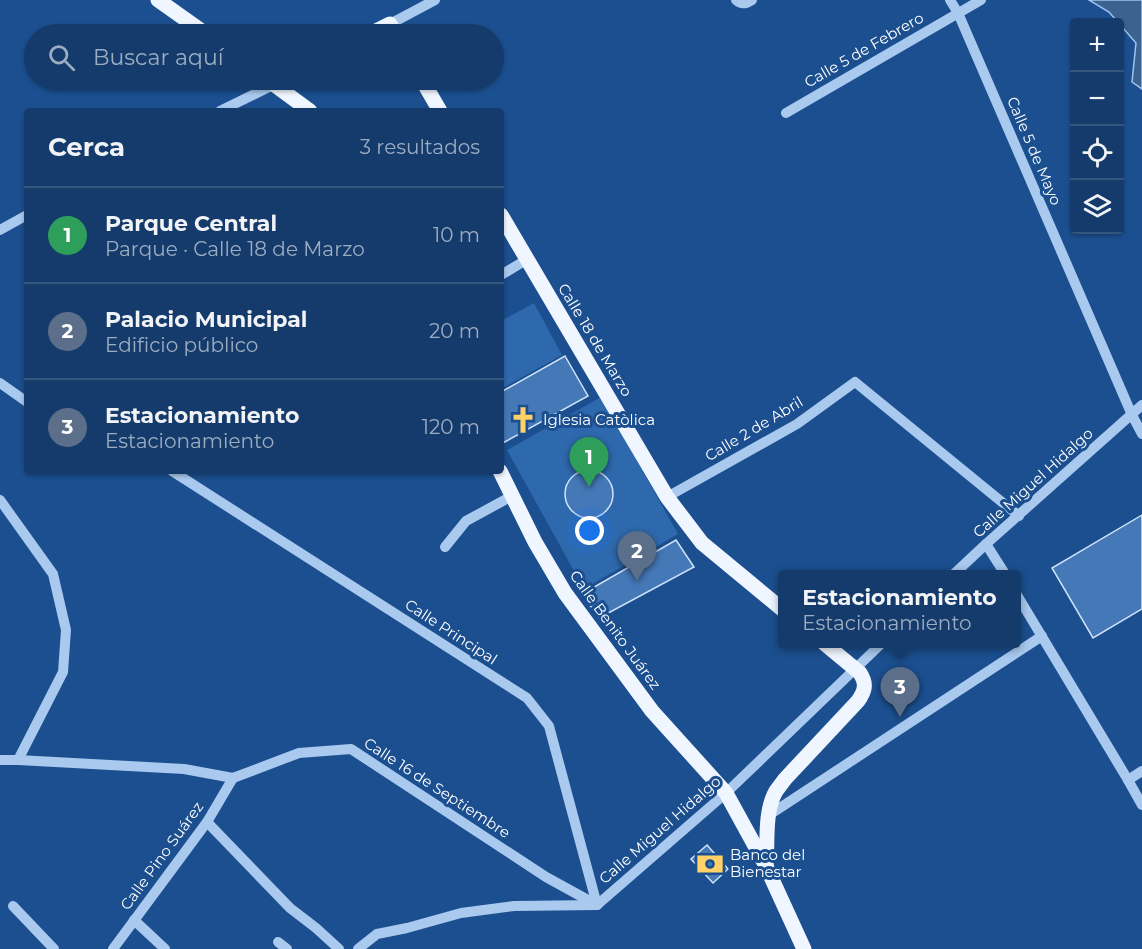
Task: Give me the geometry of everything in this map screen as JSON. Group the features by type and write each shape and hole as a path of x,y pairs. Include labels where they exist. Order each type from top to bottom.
{"main road":[{"path":"158,0 192,24"},
{"path":"286,90 306,108"},
{"path":"428,90 438,108"},
{"name":"Calle 18 de Marzo","path":"504,220 667,497 702,543 778,606"},
{"name":"Calle Benito Juárez","path":"501,474 549,569 564,593 652,711 726,793 766,866 804,949"},
{"path":"766,866 769,815 776,791 864,693 866,686 864,679 855,668 830,648"}],"street":[{"path":"736,0 744,4 752,0"},
{"name":"Calle 5 de Mayo","path":"950,0 1132,415 1141,429"},
{"name":"Calle 5 de Febrero","path":"786,112 981,0"},
{"path":"399,24 427,2"},
{"path":"226,108 258,90"},
{"path":"0,230 24,217"},
{"path":"504,273 526,260"},
{"name":"Calle 2 de Abril","path":"667,497 797,424 855,382 1019,516"},
{"path":"0,383 24,400"},
{"name":"Calle Miguel Hidalgo","path":"958,570 1142,405"},
{"name":"Calle Principal","path":"177,474 527,698 549,726 597,905"},
{"path":"444,547 466,521 512,496"},
{"path":"0,500 53,574 66,630 63,672 18,760"},
{"path":"986,544 1002,570"},
{"path":"1021,602 1142,805"},
{"path":"769,815 1042,636"},
{"name":"Calle Miguel Hidalgo","path":"358,949 376,934 461,913 514,906 597,905 726,793 877,648"},
{"name":"Calle 16 de Septiembre","path":"233,778 299,753 351,749 546,877 597,905"},
{"path":"0,760 184,769 233,778"},
{"path":"1128,780 1142,771"},
{"name":"Calle Pino Suárez","path":"113,949 207,822 233,778"},
{"path":"207,822 290,908 339,949"},
{"path":"13,906 54,949"},
{"path":"134,920 165,949"},
{"path":"278,942 288,949"}],"shaded area":[{"path":"1089,0 1142,0 1142,89 1132,82 1136,43 1124,29 1124,18 1114,18 1109,12"},
{"path":"534,303 562,355 504,387 504,319"},
{"path":"601,397 678,534 584,589 507,450"}],"building":[{"name":"Iglesia Catòlica","path":"565,356 588,396 504,442 504,390"},
{"path":"584,470 594,470 609,480 613,494 612,503 603,514 594,518 584,518 569,508 565,499 565,489 575,474"},
{"path":"1142,515 1142,609 1093,638 1052,568"},
{"path":"676,540 694,567 599,618 582,594"},
{"name":"Banco del Bienestar","path":"707,845 728,869 713,883 691,859"}],"place":[{"name":"Iglesia Catòlica","path":"523,420"},
{"name":"Parque Central","path":"589,487"},
{"name":"Palacio Municipal","path":"637,581"},
{"name":"Estacionamiento","path":"900,717"},
{"name":"Banco del Bienestar","path":"710,864"}]}
